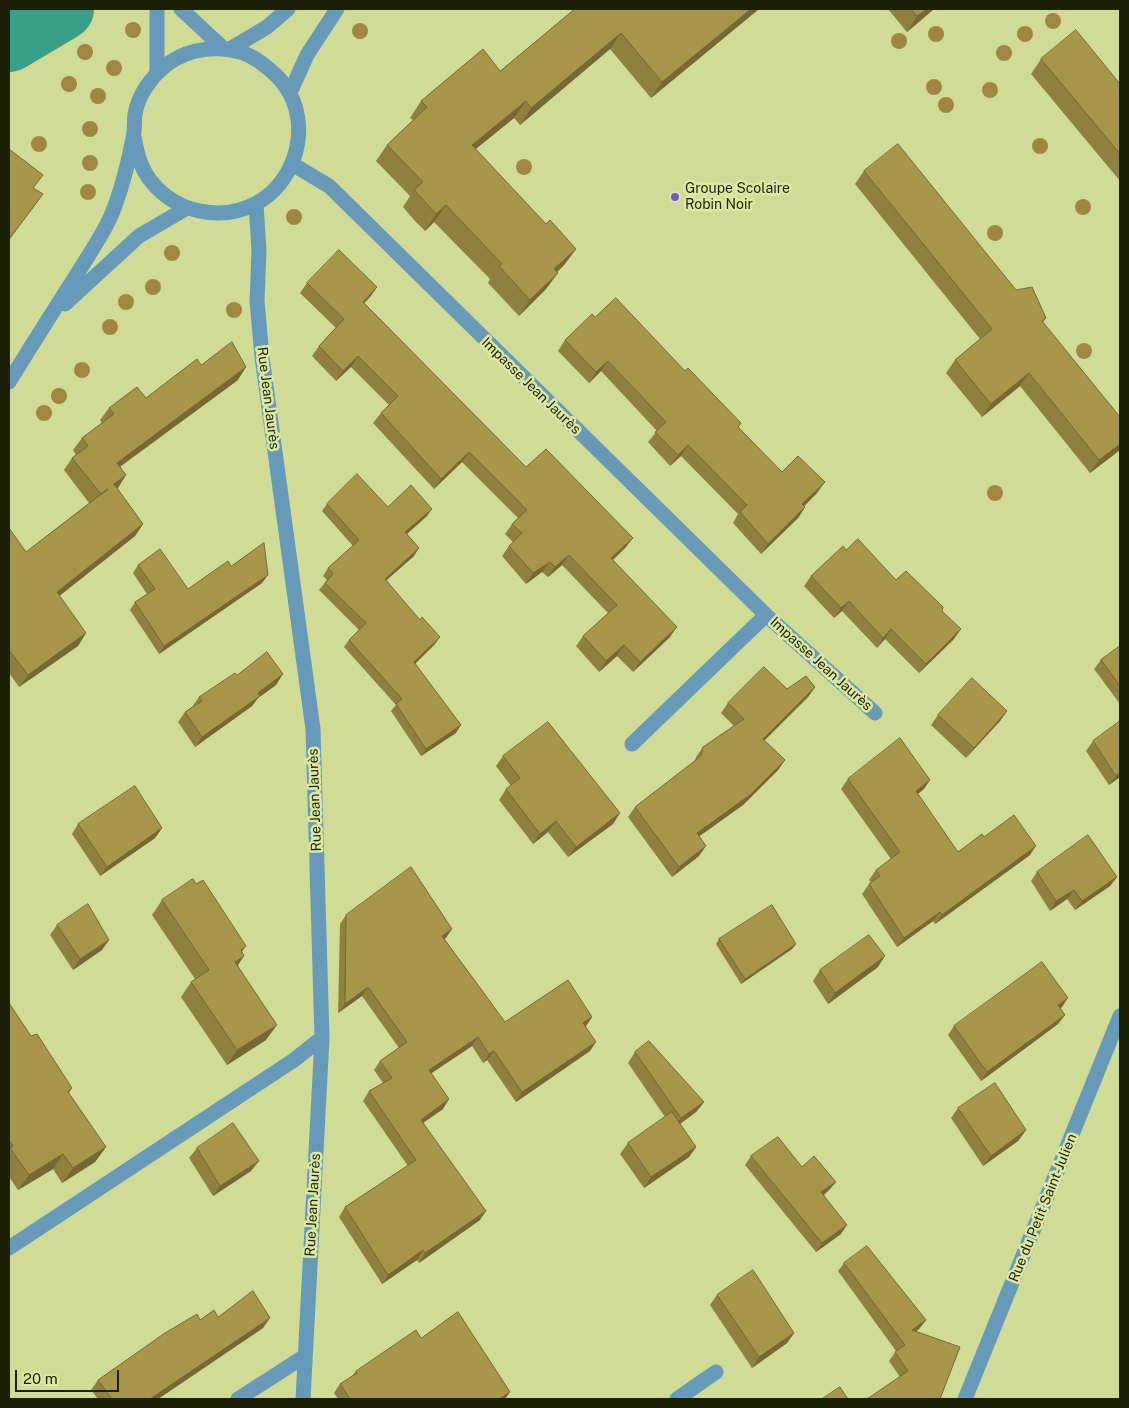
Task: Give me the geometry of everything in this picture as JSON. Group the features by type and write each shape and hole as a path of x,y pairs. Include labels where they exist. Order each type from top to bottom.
{"street":[{"path":"157,9 158,72"},
{"path":"181,9 226,49"},
{"path":"226,49 267,27 288,9"},
{"path":"290,93 307,55 337,9"},
{"path":"9,382 102,232 117,202 134,136 135,113 141,98 158,72 176,58 199,50 226,49 254,57 275,73 290,93 298,116 299,141 292,164 277,187 256,204 234,212 210,213 187,208 166,197 150,180 139,159 134,136"},
{"name":"Impasse Jean Jaurès","path":"292,164 329,186 766,615 875,714"},
{"name":"Rue Jean Jaurès","path":"256,204 259,250 256,301 262,357 313,730 322,1038 303,1399"},
{"path":"47,321 139,236 187,208"},
{"name":"Impasse Jean Jaurès","path":"632,744 766,615"},
{"name":"Rue du Petit Saint-Julien","path":"965,1399 1120,1016"},
{"path":"9,1248 294,1060 322,1038"},
{"path":"238,1399 305,1356"},
{"path":"677,1399 716,1372"}],"shaded area":[{"path":"9,9 76,9 71,27 9,67"}],"building":[{"path":"575,9 751,9 662,82 621,33 531,108 526,101 472,145 546,224 550,220 576,249 554,269 558,273 530,300 499,266 502,264 446,205 436,214 414,190 423,182 387,145 427,107 421,101 483,49 500,71"},
{"path":"911,9 927,9 917,16"},
{"path":"1076,30 1120,84 1120,154 1041,59"},
{"path":"898,144 1016,290 1032,287 1046,318 1042,321 1120,417 1120,444 1099,460 1029,373 991,404 955,360 992,329 864,171"},
{"path":"9,149 43,175 33,188 43,194 9,239"},
{"path":"339,250 377,287 363,302 526,467 546,449 633,538 611,558 677,627 640,662 624,645 606,661 583,636 617,605 569,555 555,567 550,562 533,573 509,546 522,533 512,524 527,510 469,452 441,479 381,413 398,396 358,356 343,371 319,346 344,319 307,283"},
{"path":"616,298 685,371 688,368 741,423 738,427 782,472 798,456 825,482 802,504 805,507 768,544 740,512 747,505 688,445 678,455 655,432 666,422 608,361 596,372 565,340 592,314 595,317"},
{"path":"232,342 246,367 117,463 126,475 114,484 143,524 57,592 86,633 28,675 9,650 9,528 26,552 108,489 101,494 72,458 88,446 82,438 114,414 109,408 137,387 146,398 197,359 201,365"},
{"path":"357,474 388,507 411,485 432,509 405,532 419,548 385,579 420,620 422,617 440,637 414,662 461,725 426,749 396,704 402,699 349,640 366,623 325,583 333,574 328,568 359,540 327,504"},
{"path":"858,539 896,580 906,571 943,607 942,611 961,629 926,664 891,629 883,638 849,601 841,608 811,576 843,546 846,550"},
{"path":"264,543 268,575 164,646 135,602 155,589 138,565 160,549 188,589 228,561 231,566"},
{"path":"1120,646 1120,686 1101,660"},
{"path":"267,652 283,674 258,693 260,696 202,737 185,712 202,701 199,697 235,673 237,675"},
{"path":"764,667 787,689 806,676 815,687 763,739 785,760 750,795 697,833 706,846 679,867 635,807 701,756 703,747 744,719 728,703"},
{"path":"972,678 1007,711 974,748 938,715"},
{"path":"1120,721 1120,773 1116,776 1093,741"},
{"path":"548,722 620,813 576,847 556,821 540,834 506,789 520,778 503,756"},
{"path":"900,738 930,780 916,791 958,852 982,834 984,837 1014,815 1036,846 942,915 940,912 904,938 869,884 880,876 876,870 900,852 848,779"},
{"path":"135,786 162,828 107,867 78,824"},
{"path":"1088,835 1117,877 1082,901 1074,890 1056,901 1037,872"},
{"path":"411,867 452,929 442,936 505,1022 568,980 592,1017 583,1023 596,1042 522,1092 494,1051 489,1054 478,1037 429,1070 449,1099 421,1120 486,1211 425,1253 423,1250 388,1275 345,1207 416,1160 369,1091 392,1078 380,1061 407,1042 368,987 345,1004 346,915"},
{"path":"193,879 196,884 203,880 246,946 241,950 244,956 235,962 277,1025 237,1050 191,982 209,970 162,900"},
{"path":"88,904 109,940 80,959 57,925"},
{"path":"772,905 796,944 745,979 719,939"},
{"path":"869,935 885,956 835,993 820,970"},
{"path":"1042,962 1068,998 1058,1005 1065,1015 987,1072 954,1026"},
{"path":"9,1003 31,1036 37,1034 72,1088 68,1092 106,1147 73,1168 63,1154 29,1175 10,1148 13,1146 9,1140"},
{"path":"649,1041 704,1102 681,1118 635,1052"},
{"path":"995,1083 1026,1130 991,1156 958,1108"},
{"path":"672,1112 696,1147 651,1177 628,1143"},
{"path":"233,1123 259,1161 220,1186 197,1148"},
{"path":"778,1137 802,1167 814,1156 836,1182 821,1192 847,1225 822,1243 751,1156"},
{"path":"867,1246 926,1320 912,1330 960,1347 940,1399 867,1399 908,1371 895,1352 905,1345 844,1263"},
{"path":"753,1270 794,1333 759,1357 717,1295"},
{"path":"253,1291 270,1318 150,1399 112,1399 98,1380 165,1333 197,1314 200,1320 214,1310 218,1317"},
{"path":"458,1312 510,1392 499,1399 350,1399 340,1384 357,1373 356,1371 416,1330 421,1338"},
{"path":"840,1387 848,1399 822,1399"}],"waterway":[{"path":"9,41 63,9"}],"place":[{"name":"Groupe Scolaire Robin Noir","path":"675,197"}]}
